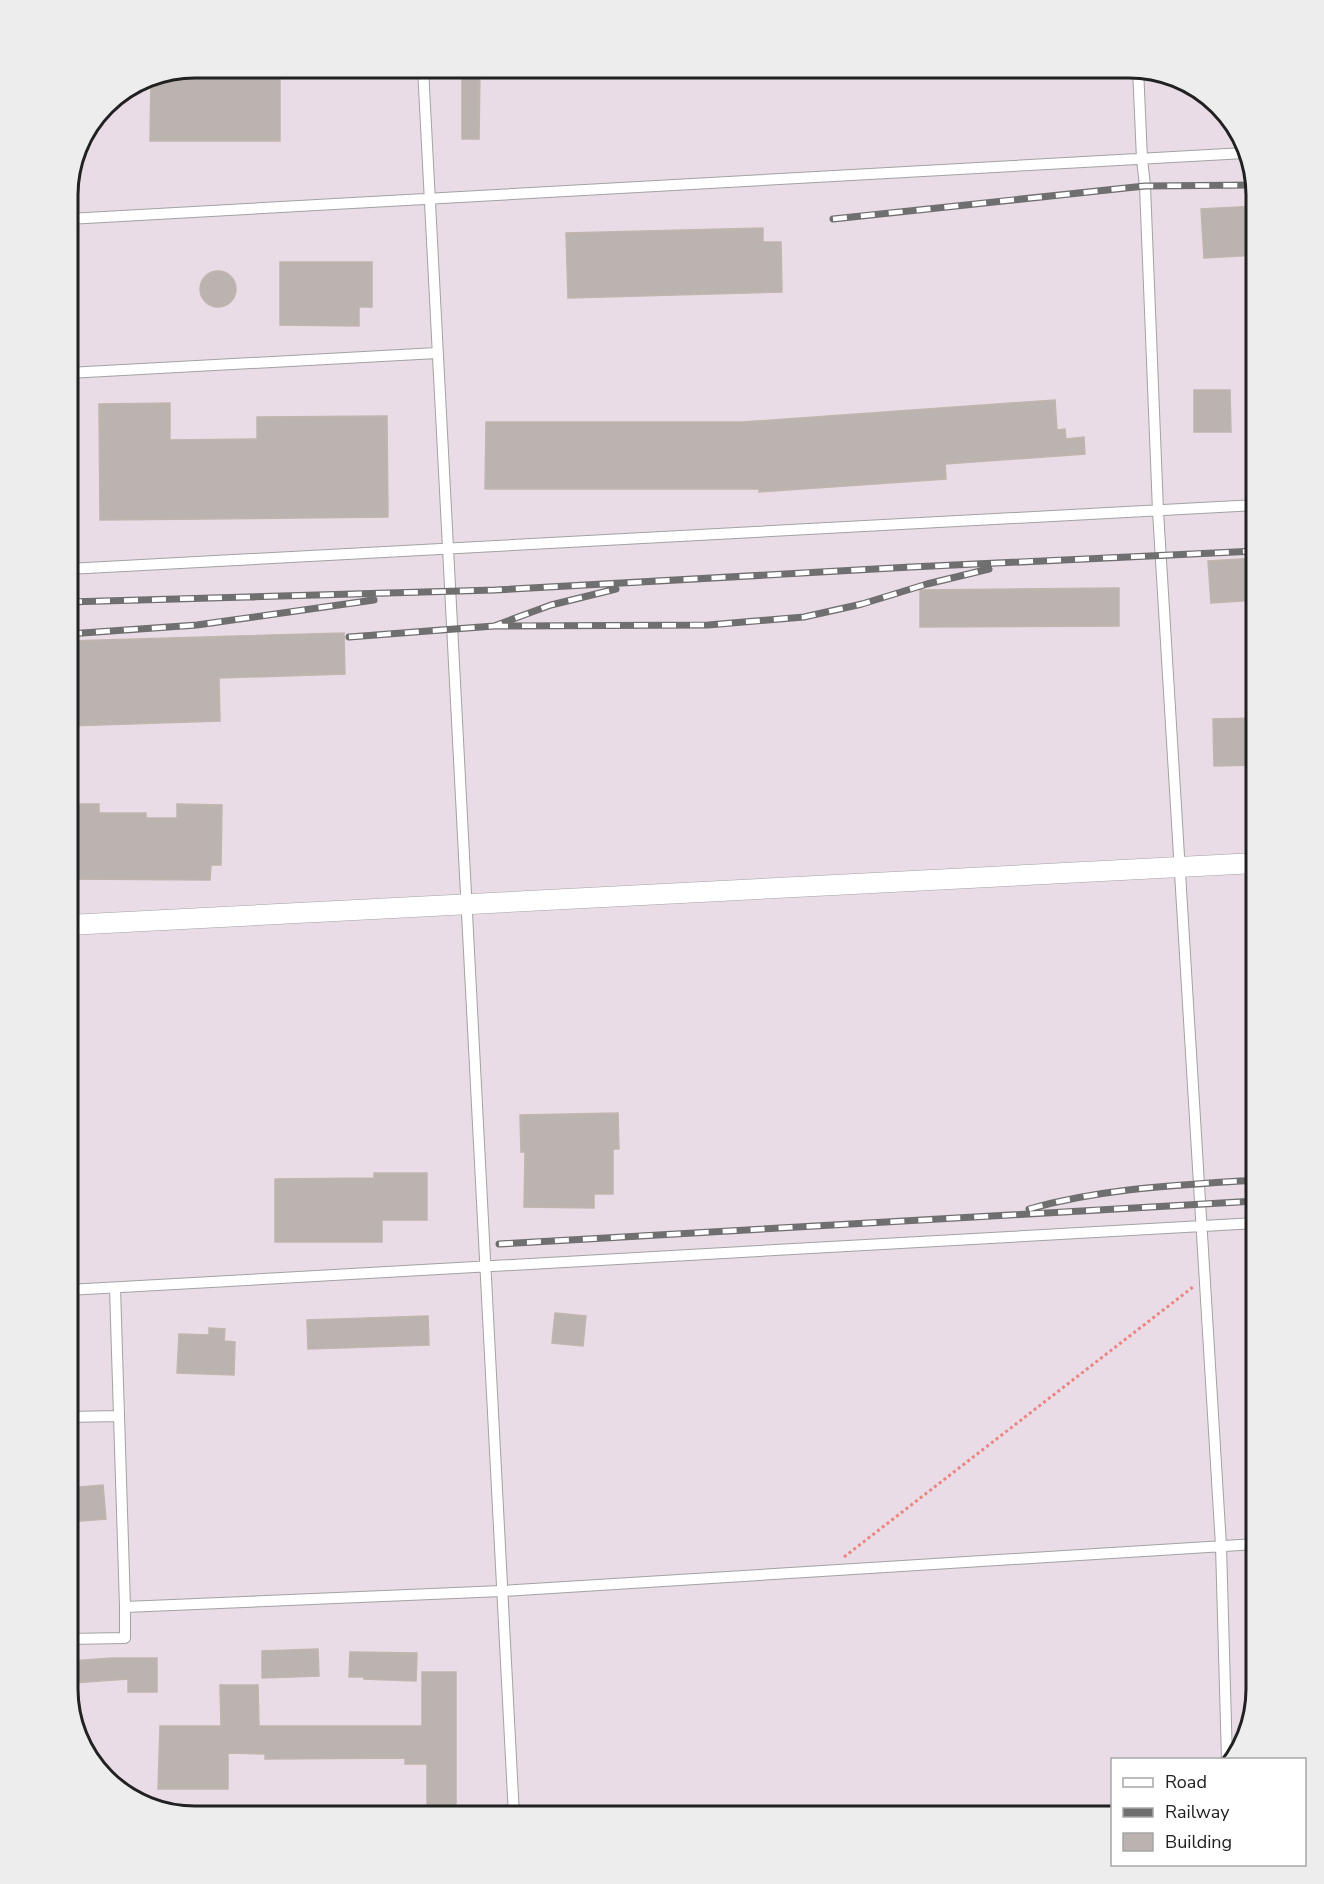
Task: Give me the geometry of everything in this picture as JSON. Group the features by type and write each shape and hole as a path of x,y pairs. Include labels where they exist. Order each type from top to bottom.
{"street":[{"path":"78,923 1246,863"}],"lane":[{"path":"423,78 513,1806"},
{"path":"1138,78 1158,511 1221,1546 1227,1753"},
{"path":"78,218 1238,153"},
{"path":"78,372 437,353"},
{"path":"78,568 1246,506"},
{"path":"78,1290 1246,1224"},
{"path":"78,1639 125,1638 114,1288"},
{"path":"78,1417 119,1416"},
{"path":"125,1607 502,1591 1246,1545"}],"path":[{"path":"826,1570 1205,1277"}],"shaded area":[{"path":"187,78 1137,78 1159,82 1188,94 1212,112 1230,136 1242,165 1246,195 1246,1689 1242,1719 1237,1734 1223,1758 1111,1758 1111,1806 187,1806 157,1800 136,1790 112,1772 94,1748 82,1719 78,1689 78,187 84,157 90,143 112,112 143,90 172,80"}],"building":[{"path":"187,78 280,78 280,141 150,141 151,87"},
{"path":"462,78 480,78 479,139 462,139"},
{"path":"1246,207 1246,256 1204,258 1201,209"},
{"path":"763,228 763,242 781,242 782,292 568,298 566,233"},
{"path":"280,262 372,262 372,307 359,307 359,326 280,325"},
{"path":"218,271 231,276 236,289 231,302 218,307 205,302 200,289 205,276"},
{"path":"1194,390 1230,390 1231,432 1194,432"},
{"path":"1055,400 1057,430 1065,429 1066,439 1084,437 1085,454 945,464 946,479 759,492 759,489 485,489 486,422 743,422"},
{"path":"170,403 170,440 257,439 257,417 387,416 388,517 100,520 99,404"},
{"path":"1246,559 1246,601 1211,603 1208,561"},
{"path":"1119,588 1119,626 920,627 920,590"},
{"path":"344,633 345,674 219,678 220,721 78,726 78,641"},
{"path":"1246,718 1246,765 1214,766 1213,719"},
{"path":"78,804 99,804 99,813 146,813 146,818 177,818 177,804 222,805 221,865 211,865 210,880 78,879"},
{"path":"618,1113 619,1149 613,1149 613,1194 594,1194 594,1208 524,1207 525,1152 521,1152 520,1115"},
{"path":"374,1173 427,1173 427,1220 382,1220 382,1242 275,1242 275,1179 374,1178"},
{"path":"555,1313 586,1316 583,1346 552,1343"},
{"path":"428,1316 429,1345 308,1349 307,1320"},
{"path":"209,1328 225,1329 224,1341 235,1342 234,1375 177,1373 179,1334 209,1335"},
{"path":"103,1485 106,1519 78,1521 78,1487"},
{"path":"318,1649 319,1676 262,1678 262,1651"},
{"path":"350,1652 417,1653 416,1681 349,1677"},
{"path":"157,1658 157,1692 128,1692 128,1679 78,1683 78,1660"},
{"path":"422,1672 456,1672 456,1806 427,1806 427,1764 405,1764 405,1758 265,1759 265,1754 228,1753 228,1789 158,1789 160,1726 221,1726 220,1685 258,1685 259,1726 422,1726"}],"railway":[{"path":"833,219 1145,186 1245,185"},
{"path":"78,602 495,590 1246,551"},
{"path":"494,626 708,625 804,617 862,604 927,584 989,569"},
{"path":"349,637 494,626 551,605 616,589"},
{"path":"78,633 197,625 374,600"},
{"path":"1029,1209 1113,1192 1246,1181"},
{"path":"499,1244 1246,1202"}]}
